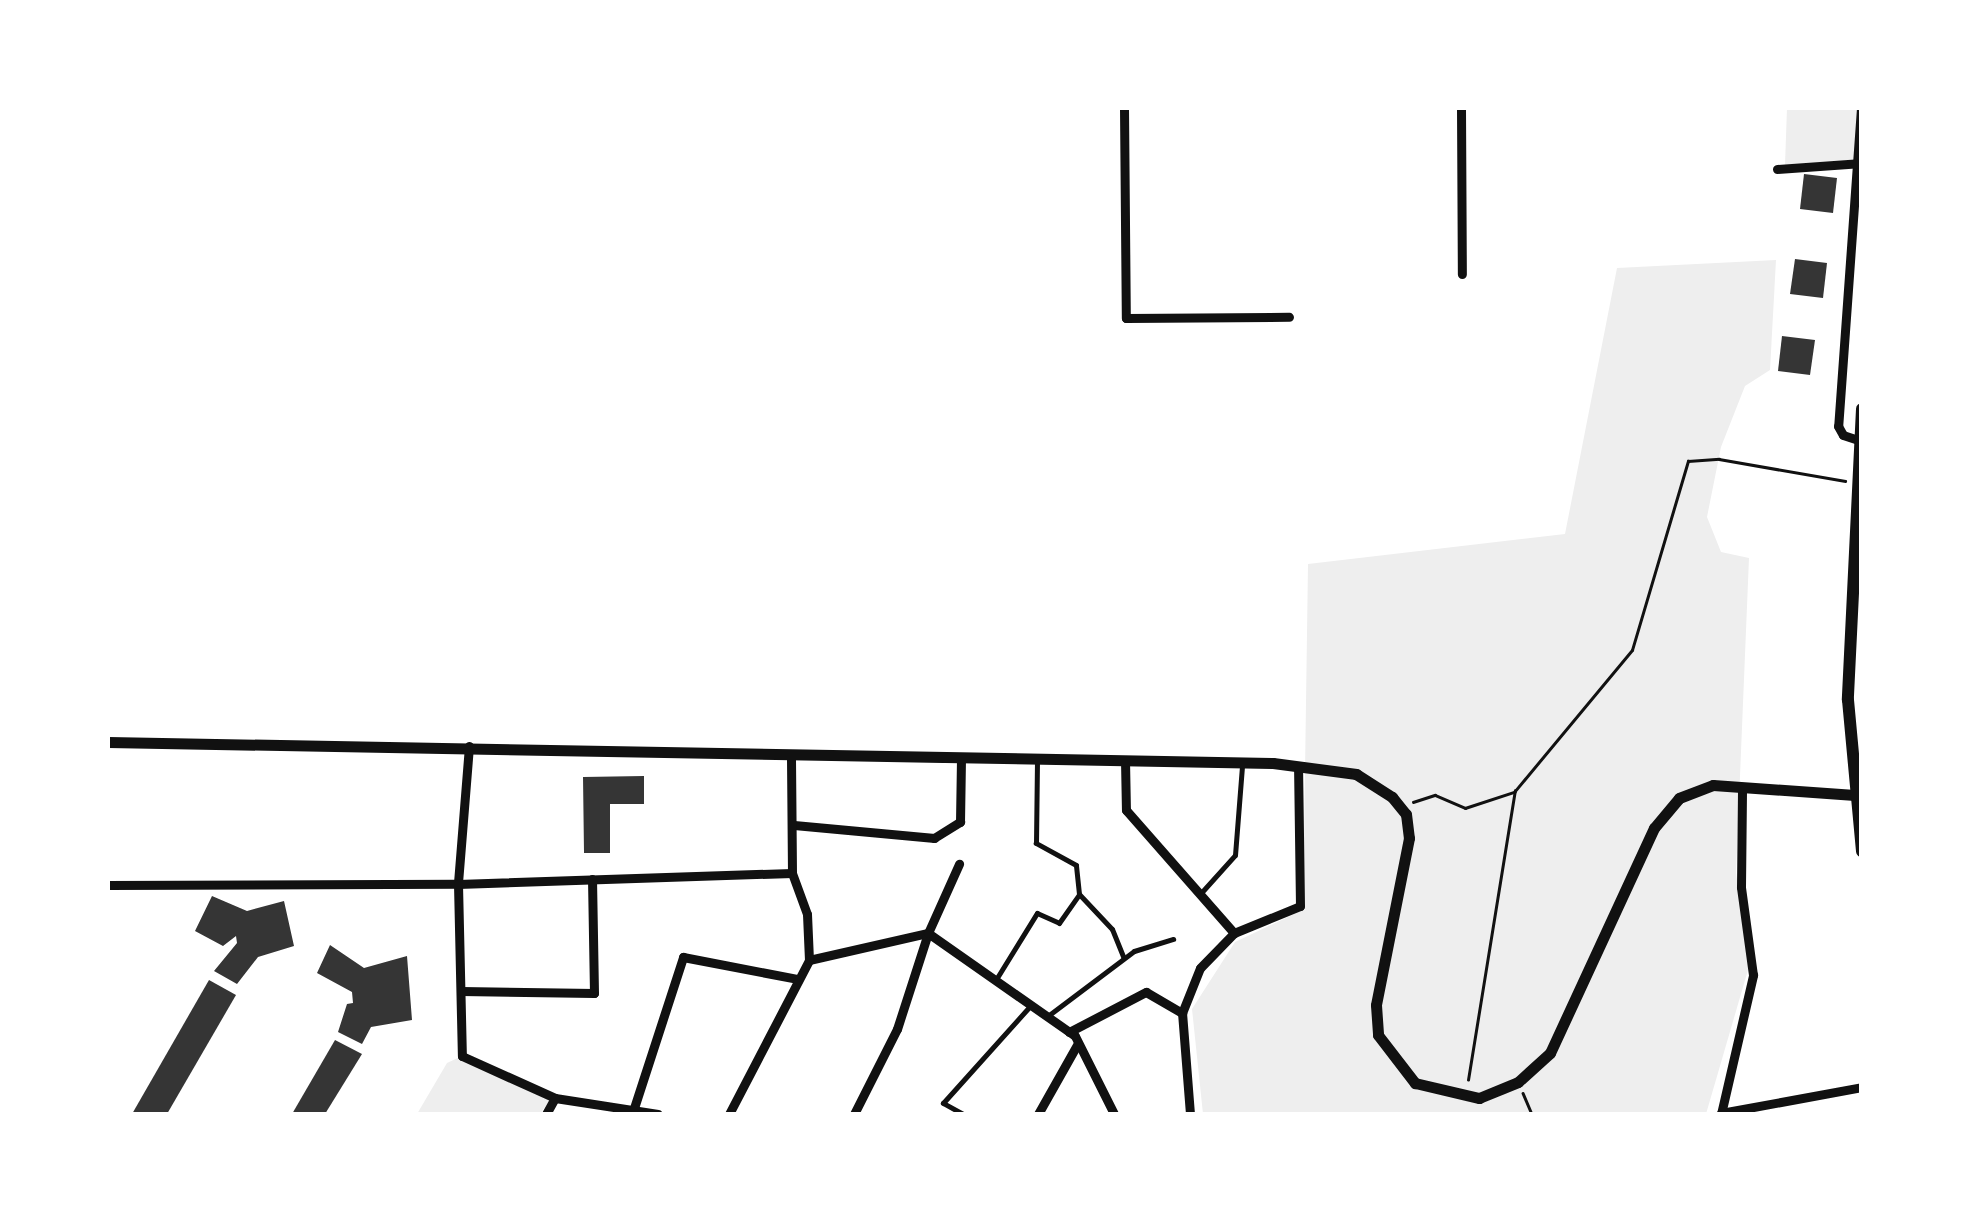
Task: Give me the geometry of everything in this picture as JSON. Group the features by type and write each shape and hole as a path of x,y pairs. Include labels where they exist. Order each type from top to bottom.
{"main road":[{"path":"1862,408 1855,483 1848,700 1862,851"}],"street":[{"path":"1124,108 1126,318 1289,317"},
{"path":"1461,108 1462,274"},
{"path":"1860,442 1838,426 1861,108"},
{"path":"1777,169 1858,163"},
{"path":"108,742 469,746 790,759 1242,762 1356,774 1399,806 1409,838 1376,1005 1378,1035 1415,1083 1468,1098 1518,1082 1550,1053 1665,811 1695,789 1855,795"},
{"path":"469,746 458,884 462,1056 555,1098 658,1114"},
{"path":"729,1114 809,960 808,914 792,873 790,759"},
{"path":"794,825 934,838 960,822 961,760"},
{"path":"1125,760 1126,810 1234,933"},
{"path":"1190,1114 1182,1014 1200,968 1234,933 1300,906 1298,766"},
{"path":"1742,788 1741,887 1752,975 1721,1114 1862,1087"},
{"path":"854,1114 897,1030 928,934 959,864"},
{"path":"108,884 458,884 792,873"},
{"path":"460,991 594,993 592,879"},
{"path":"809,960 928,934 1033,1003 1069,1032 1114,1114"},
{"path":"634,1108 683,957 796,979"},
{"path":"1069,1032 1146,992 1182,1014"},
{"path":"1038,1114 1078,1043"},
{"path":"546,1114 555,1098"}],"lane":[{"path":"1036,758 1036,842 1076,865 1079,894 1112,928 1124,958"},
{"path":"1200,894 1235,855 1242,762"},
{"path":"996,981 1037,913 1060,924 1079,894"},
{"path":"1047,1017 1124,958 1173,938"},
{"path":"963,1114 943,1102 1033,1003"}],"path":[{"path":"1468,1098 1515,791 1632,650 1688,461 1719,459 1855,483"},
{"path":"1399,806 1435,795 1465,808 1515,791"},
{"path":"1518,1082 1532,1114"}],"shaded area":[{"path":"1787,108 1861,108 1857,160 1785,165"},
{"path":"1776,260 1770,370 1745,386 1721,447 1707,517 1721,552 1749,558 1736,873 1750,963 1706,1114 1203,1114 1192,1009 1235,942 1303,910 1308,564 1565,534 1617,268"},
{"path":"462,1056 550,1100 540,1114 417,1114 447,1063"}],"building":[{"path":"1804,174 1837,178 1833,213 1800,209"},
{"path":"1795,259 1827,263 1823,298 1790,294"},
{"path":"1782,336 1815,340 1810,375 1778,371"},
{"path":"644,776 644,804 610,804 610,853 584,853 583,777"},
{"path":"212,896 247,911 284,901 294,946 258,957 237,984 214,971 237,943 236,936 223,946 195,931"},
{"path":"330,945 364,968 407,956 412,1020 371,1027 362,1044 338,1032 347,1004 353,1003 352,992 317,973"},
{"path":"209,980 236,995 167,1114 132,1114"},
{"path":"335,1040 362,1054 325,1114 292,1114"}]}
